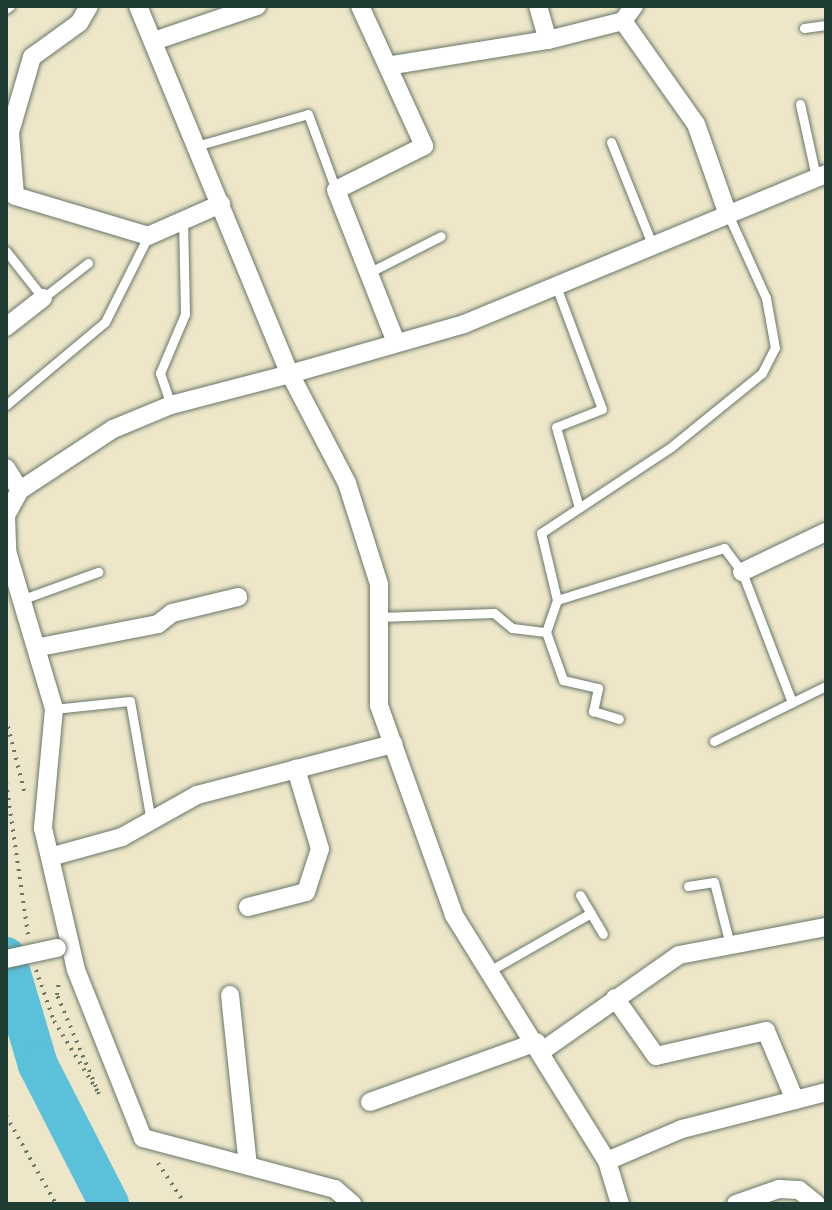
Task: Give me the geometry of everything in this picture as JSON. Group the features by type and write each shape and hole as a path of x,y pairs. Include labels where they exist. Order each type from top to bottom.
{"street":[{"path":"89,6 79,23 32,57 10,132 15,196 148,236 221,204"},
{"path":"138,6 290,374 347,483 379,584 379,705 454,915 540,1047 607,1161 620,1204"},
{"path":"154,41 257,6"},
{"path":"360,6 393,65 424,146 336,190 342,221 372,271 396,342"},
{"path":"538,6 548,40"},
{"path":"393,65 548,40 628,13 696,124 727,212"},
{"path":"352,1204 335,1189 143,1138 63,946 43,828 54,709 26,598 7,551 6,515 20,490 64,456 171,405 464,324 727,212 821,176"},
{"path":"6,327 43,298"},
{"path":"6,468 20,490"},
{"path":"742,572 826,532"},
{"path":"40,647 158,624 172,613 238,597"},
{"path":"50,857 122,837 197,795 393,744"},
{"path":"248,907 306,892 320,849 296,769"},
{"path":"370,1102 540,1047 679,955 826,927"},
{"path":"6,959 63,946"},
{"path":"230,995 248,1165"},
{"path":"615,998 656,1056 766,1031 795,1100"},
{"path":"607,1161 682,1129 826,1092"},
{"path":"736,1204 779,1189 799,1190 816,1204"}],"lane":[{"path":"804,28 826,25"},
{"path":"800,104 821,176"},
{"path":"196,146 308,114 336,190"},
{"path":"611,142 652,244"},
{"path":"619,719 593,711 598,688 563,680 546,632 557,600 541,533 762,373 775,348 766,298 727,212"},
{"path":"171,405 160,373 185,314 183,220"},
{"path":"6,405 105,322 148,236"},
{"path":"372,271 441,236"},
{"path":"6,251 43,298 88,263"},
{"path":"556,285 602,409 556,427 579,508"},
{"path":"557,600 724,548 742,572 792,702"},
{"path":"26,598 98,572"},
{"path":"379,617 494,613 512,628 546,632"},
{"path":"714,741 826,686"},
{"path":"54,709 130,701 151,821"},
{"path":"688,886 714,882 730,946"},
{"path":"580,895 603,934"},
{"path":"491,970 591,913"}],"path":[{"path":"6,719 29,808 43,828"},
{"path":"6,1116 56,1204"},
{"path":"143,1138 185,1204"}],"waterway":[{"path":"6,957 38,1065 109,1204"}]}
